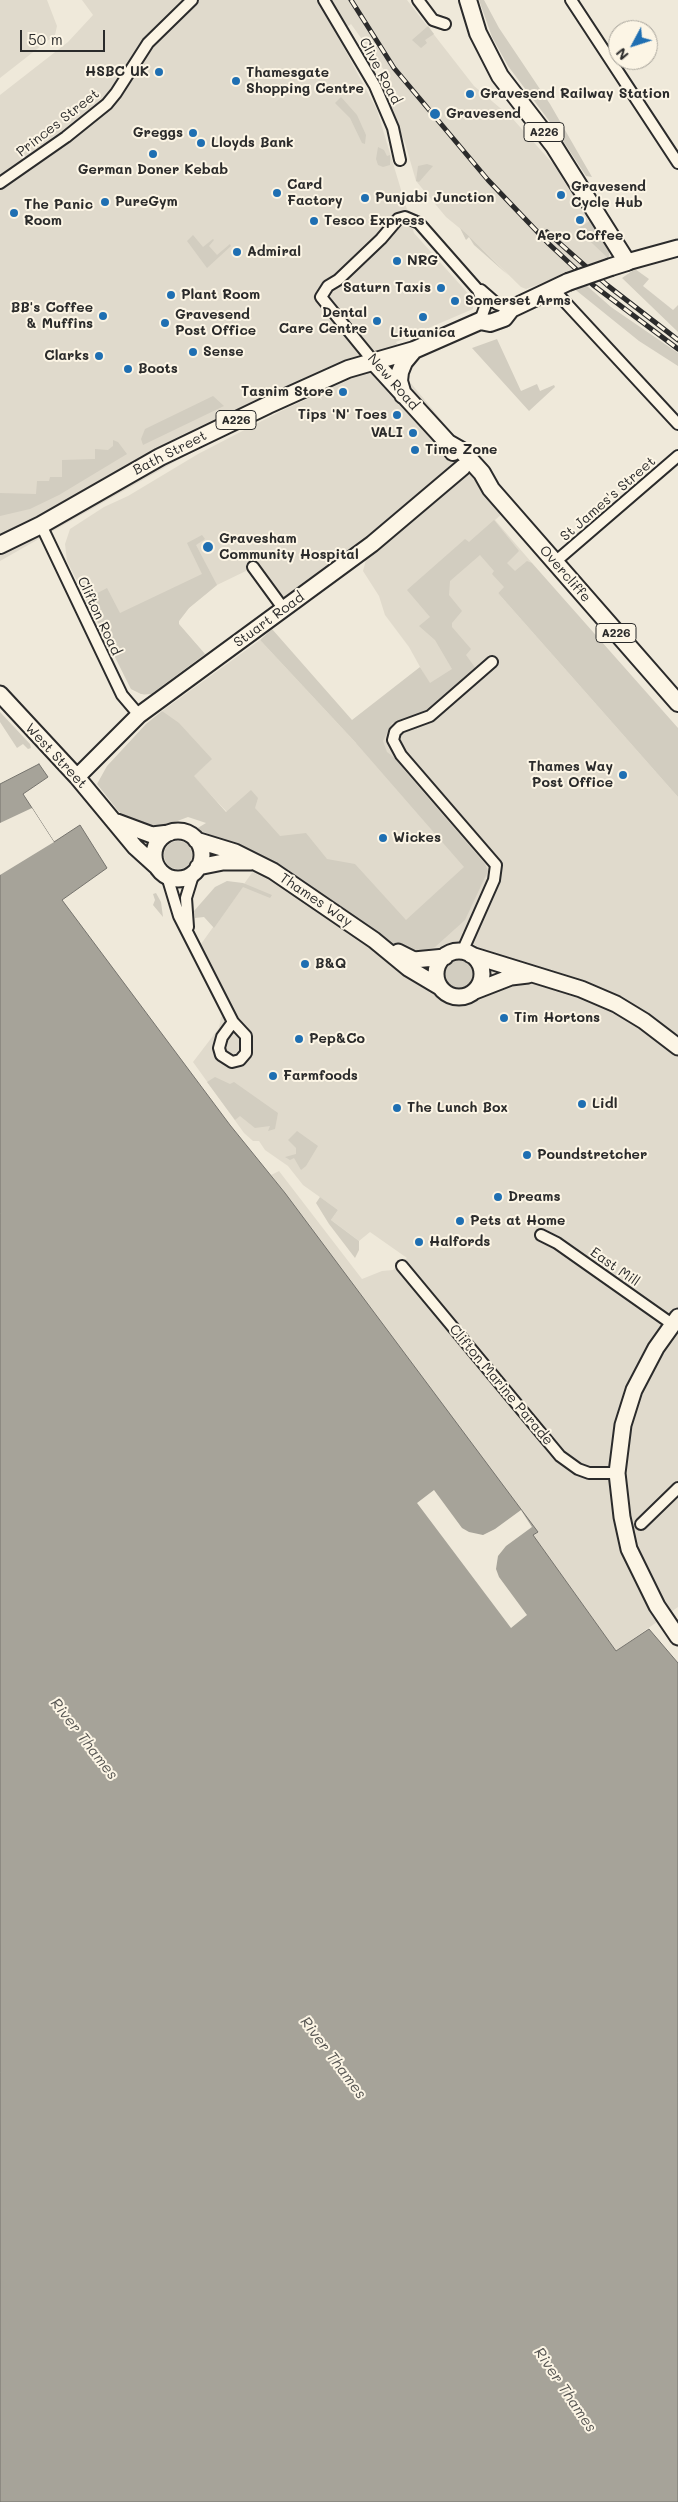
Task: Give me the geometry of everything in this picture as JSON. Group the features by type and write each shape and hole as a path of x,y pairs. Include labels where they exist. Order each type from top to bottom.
{"main road":[{"name":"A226","path":"374,362 414,350 480,321 490,323 499,320 506,316 511,309 561,286 619,264 564,160 500,76 481,40 468,0"},
{"path":"404,396 399,380 400,372 404,362 414,350"},
{"name":"New Road","path":"374,362 448,443 463,467"},
{"name":"Bath Street","path":"0,545 41,525 139,468 200,437 348,369 374,362"},
{"name":"New Road","path":"448,443 462,451 485,482"},
{"path":"463,467 485,482"},
{"name":"Overcliffe","path":"485,482 498,510 514,515 678,703"}],"street":[{"name":"Princes Street","path":"0,183 92,117 116,93 148,44 192,0"},
{"name":"Clive Road","path":"324,0 375,86 393,128 400,160"},
{"path":"418,0 433,20 445,24"},
{"path":"571,0 678,163"},
{"name":"New Road","path":"374,362 321,297 328,286 338,280 381,239 397,220 405,217 419,223 478,290"},
{"path":"619,264 678,248"},
{"path":"561,286 578,316 678,424"},
{"path":"478,290 483,291 497,304 511,309"},
{"path":"478,290 486,307 480,321"},
{"name":"St James's Street","path":"555,562 678,456"},
{"name":"Stuart Road","path":"77,776 140,715 372,544 463,467"},
{"name":"Clifton Road","path":"41,525 122,695 140,715"},
{"path":"253,567 284,608"},
{"path":"466,954 494,880 496,865 401,755 393,740 395,732 400,727 430,716 492,662"},
{"name":"West Street","path":"0,694 77,776 135,847 162,871"},
{"name":"West Street","path":"112,818 137,831 152,835 169,833"},
{"path":"189,933 186,898 201,854 196,840 183,832 169,833 157,843 154,851 179,916 233,1022"},
{"name":"Thames Way","path":"196,840 235,852 293,883 374,940 408,968 440,987"},
{"name":"Thames Way","path":"196,870 223,862 255,863"},
{"path":"162,871 182,879 196,870"},
{"name":"Thames Way","path":"374,940 414,960 445,957"},
{"path":"534,975 511,977 469,995 456,997 450,996 440,987 436,975 437,968 445,957 451,953 466,954 581,989 616,1004 644,1021 678,1046"},
{"path":"466,954 476,960 482,972 481,980 475,991"},
{"name":"East Mill","path":"541,1235 557,1243 675,1321"},
{"name":"Clifton Marine Parade","path":"402,1266 560,1456 578,1469 589,1473 617,1473"},
{"path":"675,1321 656,1348 634,1390 623,1425 617,1473 620,1506 629,1549 642,1579 657,1606 678,1637"},
{"path":"641,1524 678,1488"}],"shaded area":[{"path":"0,0 47,0 57,26 55,35 0,78"},
{"path":"82,0 407,0 474,86 512,118 554,165 610,255 609,259 526,289 521,287 468,235 446,217 416,181 405,143 381,83 389,77 351,24 337,35 377,110 414,233 473,299 473,309 396,342 409,365 409,381 512,505 495,520 532,563 498,593 678,797 678,1607 616,1651 533,1535 537,1532 271,1175 279,1171 362,1279 382,1271 393,1270 407,1258 370,1232 359,1241 331,1220 338,1210 303,1185 288,1166 265,1150 259,1141 253,1141 244,1133 193,1062 219,1028 221,1017 234,1010 201,944 254,870 262,873 227,812 193,776 211,759 162,711 260,640 356,743 429,683 409,647 385,615 379,596 363,571 367,556 411,518 401,507 373,531 273,605 250,569 217,585 189,608 179,621 179,625 205,654 151,694 144,695 131,689 67,561 65,544 70,529 104,507 128,496 198,454 287,408 316,395 322,400 316,386 185,456 0,561 0,95 68,42 93,15"},
{"path":"479,0 484,0 499,28 550,104 592,177 586,176 556,130 508,66 492,37"},
{"path":"428,26 434,34 425,40 427,43 421,48 412,40"},
{"path":"341,97 357,115 366,135 365,144 362,143 350,118 335,103"},
{"path":"378,147 384,150 387,156 390,155 390,165 383,167 378,165 376,159"},
{"path":"427,164 433,166 419,182 416,181 418,166"},
{"path":"590,221 609,251 609,259 577,229"},
{"path":"460,228 508,275 474,245 469,237 466,240"},
{"path":"193,235 203,247 213,239 209,246 217,255 230,244 231,246 207,268 187,241"},
{"path":"635,269 649,279 643,286 673,310 678,305 678,332 622,278"},
{"path":"586,285 611,307 678,353 678,366 639,341 572,287"},
{"path":"497,339 521,391 537,384 540,391 554,385 555,387 529,411 472,348"},
{"path":"213,396 224,406 143,445 141,439 145,429"},
{"path":"113,440 118,442 127,454 59,495 30,509 0,516 0,493 36,494 37,481 49,481 50,477 62,477 62,460 95,459 95,449 108,450 113,446"},
{"path":"494,520 519,551 507,563 515,571 527,561 532,563 678,728 678,797 498,593 504,587 492,574 494,571 480,555 450,581 449,595 462,611 452,623 452,627 471,649 466,655 476,669 418,716 392,723 383,741 387,752 401,763 404,770 485,864 488,871 465,920 435,947 410,953 397,948 243,848 196,829 206,823 188,817 156,829 138,825 119,812 97,784 107,766 146,724 162,711 179,723 212,759 194,776 226,812 251,790 258,798 255,808 280,836 306,833 327,859 355,864 406,920 464,867 356,743 260,640 272,629 352,720 420,667 430,683 452,669 435,640 419,626 430,617 407,590 465,539 469,542"},
{"path":"202,535 205,539 196,545 217,585 189,608 179,621 179,624 205,654 151,694 141,694 131,689 86,599 107,588 120,613 202,574 187,543"},
{"path":"0,712 30,744 31,748 28,749 23,744 17,748 0,722"},
{"path":"178,841 188,845 192,855 188,865 178,869 168,865 164,855 168,845"},
{"path":"227,881 243,883 272,895 270,898 243,887 214,928 204,917 195,918 194,911 215,887"},
{"path":"156,893 161,902 163,917 153,905 155,900 153,894"},
{"path":"459,958 465,959 470,963 474,968 474,980 470,985 465,989 459,990 453,989 448,985 444,980 443,974 444,968 448,963 453,959"},
{"path":"215,1077 230,1084 234,1082 278,1113 275,1129 268,1131 270,1126 255,1128 240,1116 235,1120 207,1082"},
{"path":"297,1131 318,1146 306,1166 301,1170 294,1158 290,1160 285,1157 296,1154 296,1148 288,1140"},
{"path":"320,1197 338,1210 331,1220 359,1241 359,1250 355,1258 329,1224 316,1203"}],"water":[{"name":"River Thames","path":"39,764 48,777 23,794 54,842 80,825 107,868 62,900 230,1125 285,1193 538,1532 533,1535 616,1651 649,1629 678,1663 678,2502 0,2502 0,784"}],"pier":[{"path":"32,808 54,842 0,875 0,823"},
{"path":"434,1490 462,1528 469,1532 483,1535 495,1529 521,1510 532,1527 506,1546 498,1556 496,1569 499,1577 527,1615 511,1628 417,1503"}],"railway":[{"path":"351,0 394,68 488,180 549,244 593,285 678,349"},
{"path":"547,232 607,285 678,340"}],"place":[{"name":"HSBC UK","path":"159,72"},
{"name":"Thamesgate Shopping Centre","path":"236,81"},
{"name":"Gravesend Railway Station","path":"470,94"},
{"name":"Gravesend","path":"435,114"},
{"name":"Greggs","path":"193,133"},
{"name":"Lloyds Bank","path":"201,143"},
{"name":"German Doner Kebab","path":"153,154"},
{"name":"Card Factory","path":"277,193"},
{"name":"Gravesend Cycle Hub","path":"561,195"},
{"name":"Punjabi Junction","path":"365,198"},
{"name":"PureGym","path":"105,202"},
{"name":"The Panic Room","path":"14,213"},
{"name":"Aero Coffee","path":"580,220"},
{"name":"Tesco Express","path":"314,221"},
{"name":"Admiral","path":"237,252"},
{"name":"NRG","path":"397,261"},
{"name":"Saturn Taxis","path":"441,288"},
{"name":"Plant Room","path":"171,295"},
{"name":"Somerset Arms","path":"455,301"},
{"name":"BB's Coffee & Muffins","path":"103,316"},
{"name":"Lituanica","path":"423,317"},
{"name":"Dental Care Centre","path":"377,321"},
{"name":"Gravesend Post Office","path":"165,323"},
{"name":"Sense","path":"193,352"},
{"name":"Clarks","path":"99,356"},
{"name":"Boots","path":"128,369"},
{"name":"Tasnim Store","path":"343,392"},
{"name":"Tips 'N' Toes","path":"397,415"},
{"name":"VALI","path":"413,433"},
{"name":"Time Zone","path":"415,450"},
{"name":"Gravesham Community Hospital","path":"208,547"},
{"name":"Thames Way Post Office","path":"623,775"},
{"name":"Wickes","path":"383,838"},
{"name":"B&Q","path":"305,964"},
{"name":"Tim Hortons","path":"504,1018"},
{"name":"Pep&Co","path":"299,1039"},
{"name":"Farmfoods","path":"273,1076"},
{"name":"Lidl","path":"582,1104"},
{"name":"The Lunch Box","path":"397,1108"},
{"name":"Poundstretcher","path":"527,1155"},
{"name":"Dreams","path":"498,1197"},
{"name":"Pets at Home","path":"460,1221"},
{"name":"Halfords","path":"419,1242"}]}
